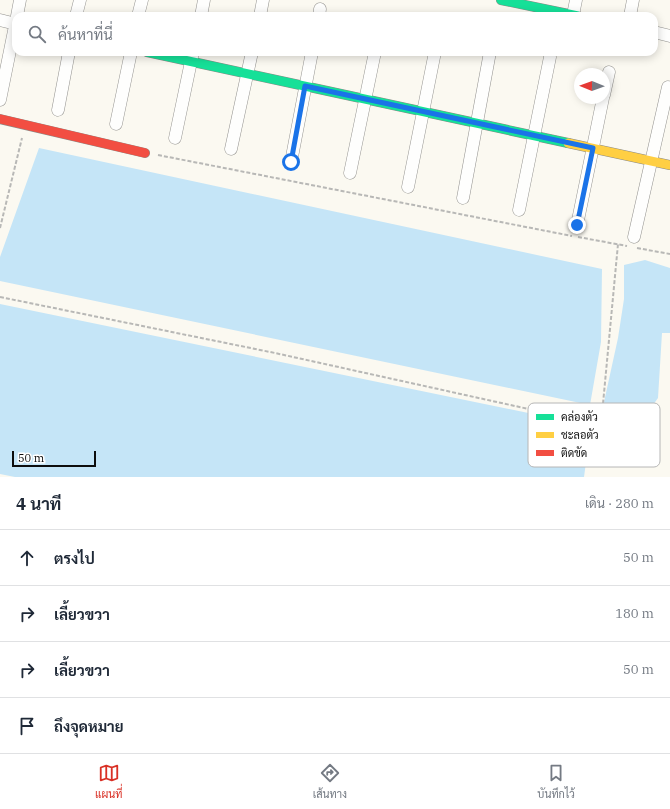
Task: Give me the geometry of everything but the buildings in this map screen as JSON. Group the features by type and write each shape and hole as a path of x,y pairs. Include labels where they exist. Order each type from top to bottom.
{"street":[{"path":"18,12 20,0"},
{"path":"77,12 80,0"},
{"path":"139,12 142,0"},
{"path":"202,12 204,0"},
{"path":"261,12 263,0"},
{"path":"501,0 517,1 563,12"},
{"path":"576,0 576,12"},
{"path":"631,12 633,0"},
{"path":"0,20 12,22"},
{"path":"658,33 670,36"},
{"path":"0,100 12,42"},
{"path":"58,110 68,56"},
{"path":"116,124 130,56"},
{"path":"231,149 251,56"},
{"path":"291,162 311,56"},
{"path":"350,173 374,56"},
{"path":"408,187 434,56"},
{"path":"463,198 489,56"},
{"path":"175,138 192,57 247,74 670,165"},
{"path":"519,210 550,57"},
{"path":"634,237 668,87"},
{"path":"577,225 602,104"},
{"path":"0,119 145,153"}],"path":[{"path":"0,228 25,125"},
{"path":"145,153 670,254"},
{"path":"603,403 618,244"},
{"path":"0,297 275,353 528,409"}],"water":[{"path":"39,148 602,269 601,342 590,403 580,403 0,281 0,257"},
{"path":"645,260 670,268 670,333 662,333 658,398 654,403 604,402 618,338 624,299 624,265"},
{"path":"0,304 528,413 528,467 585,467 584,477 15,477 0,474"}],"traffic: fast":[{"path":"501,0 559,12"},
{"path":"166,56 568,143"}],"traffic: slow":[{"path":"568,143 670,165"}],"traffic: jam":[{"path":"0,119 145,153"}],"route":[{"path":"291,162 305,86 593,148 577,225"}]}
